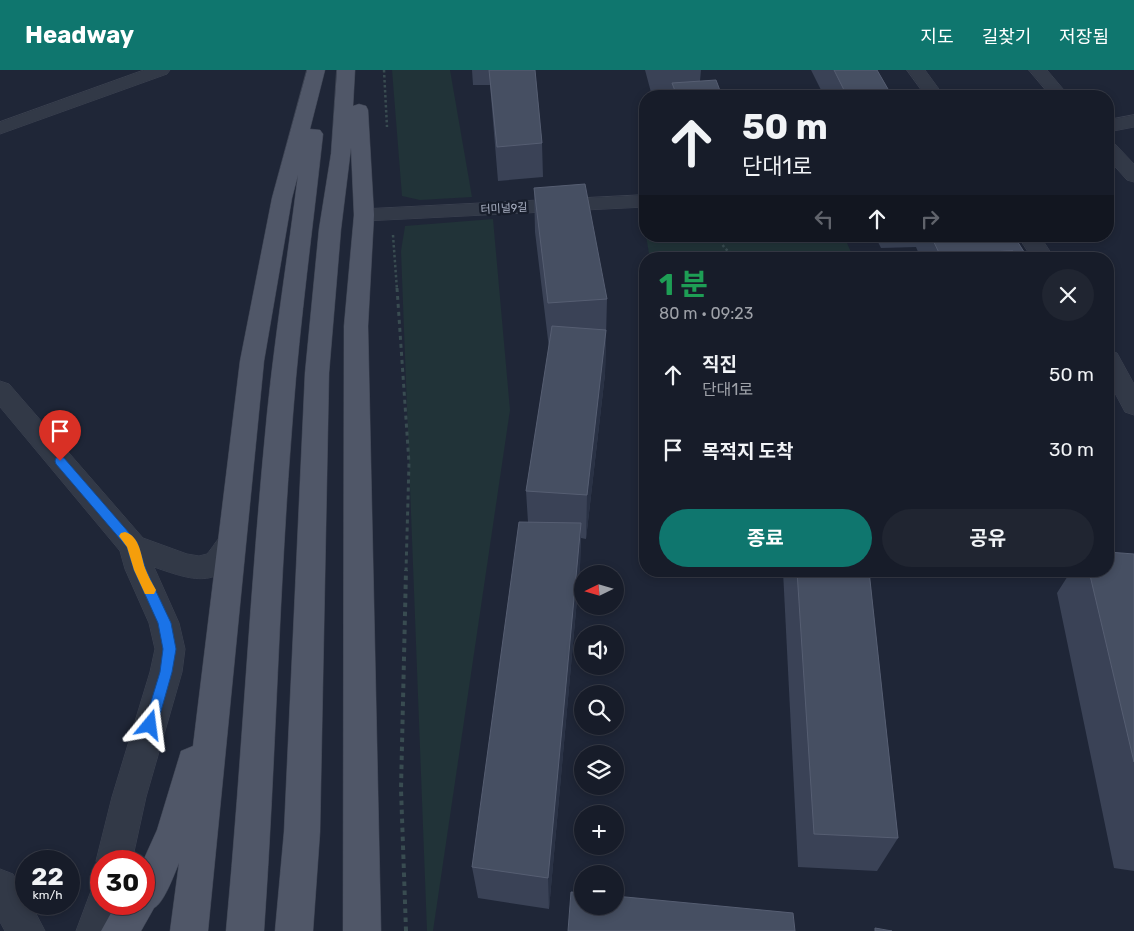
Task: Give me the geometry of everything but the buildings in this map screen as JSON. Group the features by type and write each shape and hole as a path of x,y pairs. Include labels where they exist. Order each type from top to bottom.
{"main road":[{"path":"294,931 302,832 317,373 318,70"},
{"path":"189,931 252,361 282,198 318,70"},
{"path":"245,931 256,795 262,649 280,412 317,231 341,154 346,70"},
{"path":"355,70 359,100 364,215 356,326 362,931"},
{"path":"155,876 188,786 224,603"},
{"path":"120,931 130,915"}],"street":[{"path":"0,128 161,70"},
{"path":"916,70 931,90"},
{"path":"1038,70 1055,90"},
{"path":"1114,125 1134,121"},
{"path":"1114,154 1134,176"},
{"path":"1114,177 1134,176"},
{"name":"터미널9길","path":"364,215 639,201"},
{"path":"1114,370 1134,406"},
{"path":"0,390 133,546 140,570 164,623 170,649 166,672 129,796 117,850"},
{"path":"133,546 181,565 201,568 217,562 231,543"},
{"path":"0,887 5,931"},
{"path":"0,887 26,931"},
{"path":"95,931 100,915"}],"path":[{"path":"384,70 387,128"},
{"path":"391,214 410,463 401,789 406,931"},
{"path":"720,242 722,248 729,252"}],"shaded area":[{"path":"392,70 450,70 472,197 420,200 402,196"},
{"path":"493,219 510,410 433,931 427,931 401,251 405,226"},
{"path":"647,242 847,242 851,252 649,252"}],"slow traffic":[{"path":"125,536 133,546 140,570 150,590"}],"route":[{"path":"60,461 133,546 140,570 164,623 170,649 166,672 150,725"}]}
